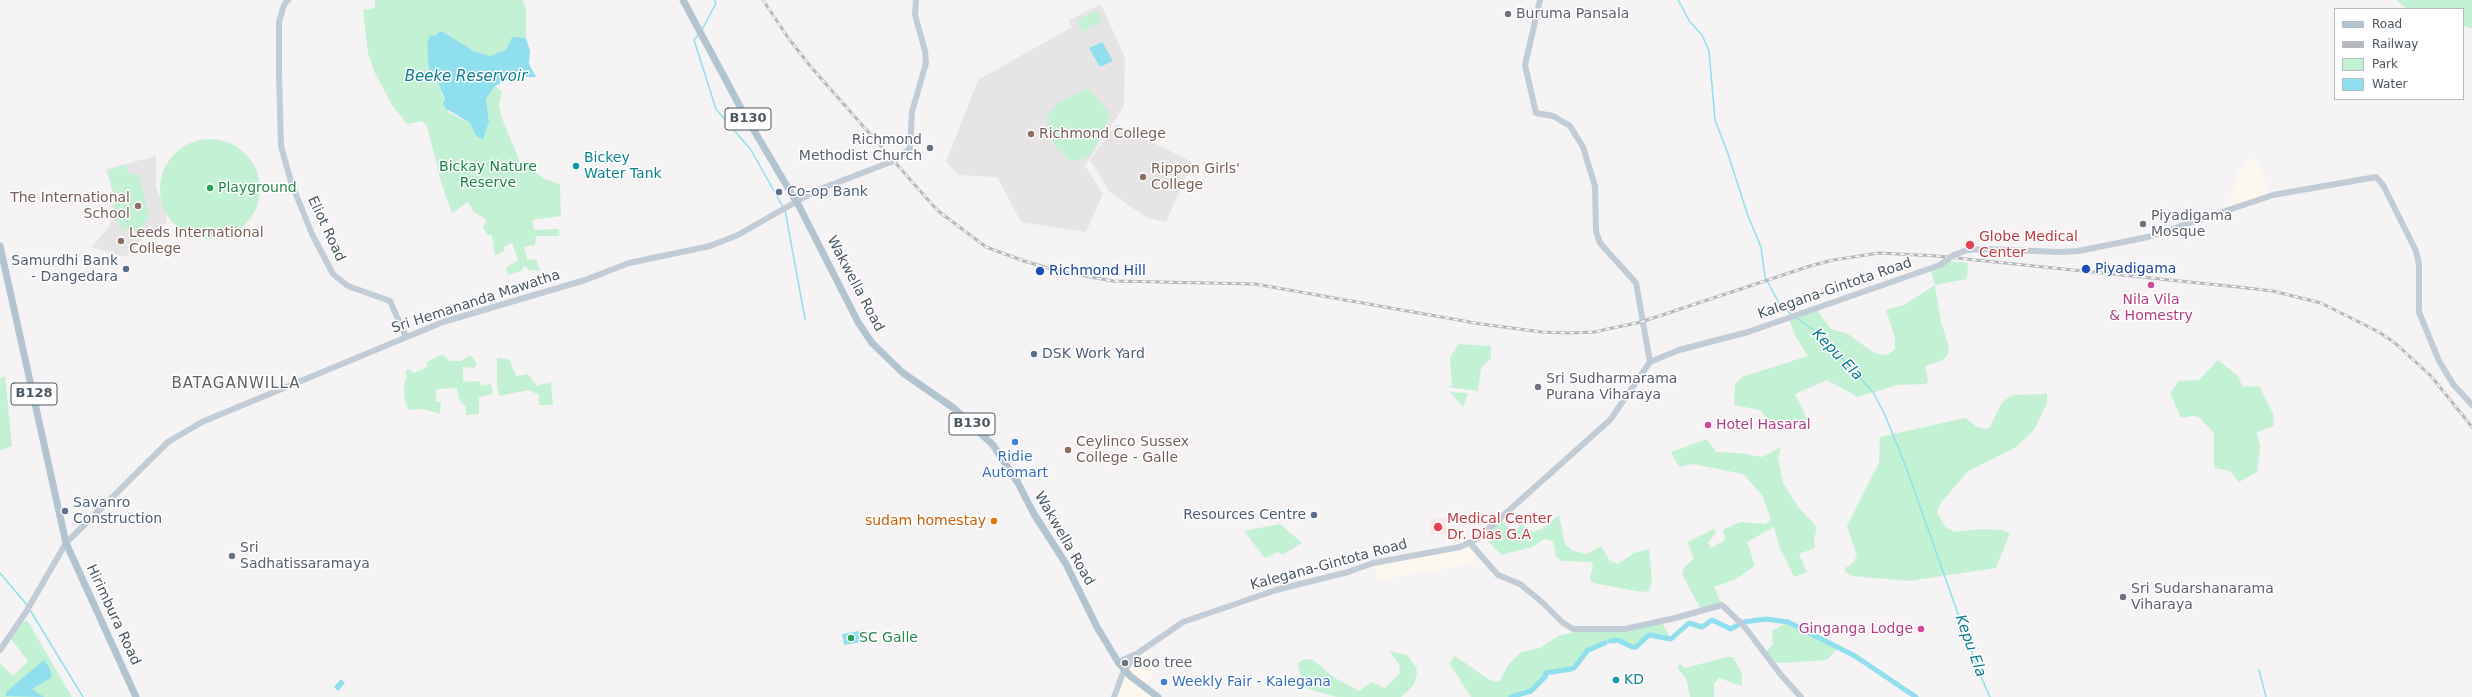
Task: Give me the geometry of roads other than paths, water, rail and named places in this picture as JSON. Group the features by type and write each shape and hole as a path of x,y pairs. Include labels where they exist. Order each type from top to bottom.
{"main road":[{"name":"Eliot Road","path":"288,0 284,5 279,22 279,101 281,146 291,182 312,234 333,274 348,286 390,301 406,337"},
{"name":"Wakwella Road","path":"683,0 743,112 796,201 824,252 858,322 872,343 903,373 967,418 1002,456 1034,514 1066,564 1097,627 1118,662 1124,670 1158,697"},
{"name":"Sri Hemananda Mawatha","path":"0,650 26,612 66,543 168,442 196,426 443,322 585,280 630,263 710,246 738,235 796,201 829,185 891,163 910,148 912,112 926,64 925,51 915,15 916,0"},
{"path":"1540,0 1525,65 1536,113 1553,116 1570,126 1583,147 1595,186 1596,231 1600,243 1636,283 1650,362"},
{"name":"Kalegana-Gintota Road","path":"1118,662 1138,653 1183,622 1247,599 1348,572 1373,563 1460,547 1470,543 1500,520 1569,454 1610,420 1650,362 1679,350 1748,332 1802,313 1940,264 1954,254 1967,250 1985,249 2059,252 2084,250 2159,234 2266,196 2376,177 2383,185 2416,251 2419,264 2419,312 2439,361 2453,384 2472,405"},
{"name":"B128","path":"0,246 66,543"},
{"name":"Hirimbura Road","path":"66,543 136,697"},
{"path":"1470,543 1498,575 1520,584 1543,603 1562,622 1573,629 1625,628 1675,618 1722,605 1744,626 1781,675 1801,697"},
{"name":"Kalegana-Gintota Road","path":"1114,697 1124,670 1138,653"}],"water":[{"name":"Beeke Reservoir","path":"441,31 474,51 490,56 506,50 512,37 526,38 530,51 529,64 536,77 513,77 495,86 486,99 489,121 483,140 476,136 470,123 445,108 443,103 445,99 437,81 429,74 427,44 430,35 435,36"},
{"path":"1102,42 1113,61 1100,67 1089,48"},
{"name":"SC Galle","path":"859,631 861,642 844,645 842,634"},
{"path":"44,660 49,667 52,677 32,689 44,697 6,696 6,692"},
{"path":"341,679 345,683 338,691 334,687"}],"waterway":[{"path":"702,30 716,3 714,0"},
{"name":"Kepu Ela","path":"1678,0 1690,22 1702,35 1709,51 1715,120 1727,151 1748,216 1761,247 1765,277 1780,305 1792,315"},
{"path":"698,35 694,40 716,109 751,150 783,207"},
{"path":"785,210 805,319"},
{"name":"Kepu Ela","path":"1795,317 1822,336 1873,392 1885,415 1906,467 1978,670 1990,697"},
{"path":"0,573 27,605"},
{"path":"30,610 83,697"},
{"path":"1744,622 1766,619 1788,622 1855,656 1916,697"},
{"path":"1610,641 1618,640 1632,647 1636,647 1649,635 1671,639 1689,623 1702,627 1712,620 1731,629 1738,625"},
{"path":"1574,668 1588,650 1605,643"},
{"path":"1511,697 1531,691 1545,677 1546,673 1571,669"},
{"path":"2259,670 2266,697"}],"railway":[{"path":"763,0 789,39 811,67 937,210 986,247 1024,261 1062,272 1113,281 1255,284 1481,324 1542,332 1568,333 1594,332 1641,322 1810,266 1833,260 1879,253 1937,256 2238,287 2273,291 2321,303 2379,332 2395,343 2431,376 2472,427"}],"place":[{"name":"Buruma Pansala","path":"1508,14"},
{"name":"Richmond College","path":"1031,134"},
{"name":"Richmond Methodist Church","path":"930,148"},
{"name":"Bickey Water Tank","path":"576,166"},
{"name":"Rippon Girls' College","path":"1143,177"},
{"name":"Playground","path":"210,188"},
{"name":"Co-op Bank","path":"779,192"},
{"name":"The International School","path":"138,206"},
{"name":"Piyadigama Mosque","path":"2143,224"},
{"name":"Leeds International College","path":"121,241"},
{"name":"Globe Medical Center","path":"1970,245"},
{"name":"Samurdhi Bank - Dangedara","path":"126,269"},
{"name":"Piyadigama","path":"2086,269"},
{"name":"Richmond Hill","path":"1040,271"},
{"name":"Nila Vila & Homestry","path":"2151,285"},
{"name":"DSK Work Yard","path":"1034,354"},
{"name":"Sri Sudharmarama Purana Viharaya","path":"1538,387"},
{"name":"Hotel Hasaral","path":"1708,425"},
{"name":"Ridie Automart","path":"1015,442"},
{"name":"Ceylinco Sussex College - Galle","path":"1068,450"},
{"name":"Savanro Construction","path":"65,511"},
{"name":"Resources Centre","path":"1314,515"},
{"name":"sudam homestay","path":"994,521"},
{"name":"Medical Center Dr. Dias G.A","path":"1438,527"},
{"name":"Sri Sadhatissaramaya","path":"232,556"},
{"name":"Sri Sudarshanarama Viharaya","path":"2123,597"},
{"name":"Ginganga Lodge","path":"1921,629"},
{"name":"SC Galle","path":"851,638"},
{"name":"Boo tree","path":"1125,663"},
{"name":"KD","path":"1616,680"},
{"name":"Weekly Fair - Kalegana","path":"1164,682"}],"district":[{"name":"BATAGANWILLA","path":"236,384"}],"park label":[{"name":"Bickay Nature Reserve","path":"488,176"}]}
